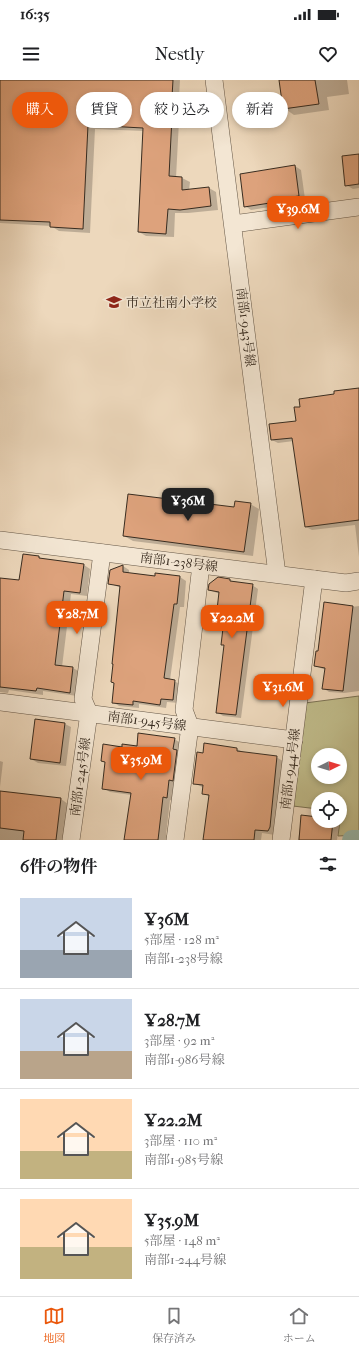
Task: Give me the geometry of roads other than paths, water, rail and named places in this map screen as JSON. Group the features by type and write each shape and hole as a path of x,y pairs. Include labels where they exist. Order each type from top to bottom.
{"street":[{"name":"南部1-943号線","path":"214,80 277,574"},
{"path":"233,224 359,208"},
{"name":"南部1-238号線","path":"0,540 346,583 359,581"},
{"path":"89,713 83,699 102,553"},
{"path":"175,840 190,726 184,710 201,565"},
{"name":"南部1-944号線","path":"281,840 314,579"},
{"name":"南部1-945号線","path":"0,702 294,740"},
{"name":"南部1-245号線","path":"71,840 89,713"}],"waterway":[{"path":"352,840 359,840"}],"place":[{"name":"市立社南小学校","path":"114,302"}]}
